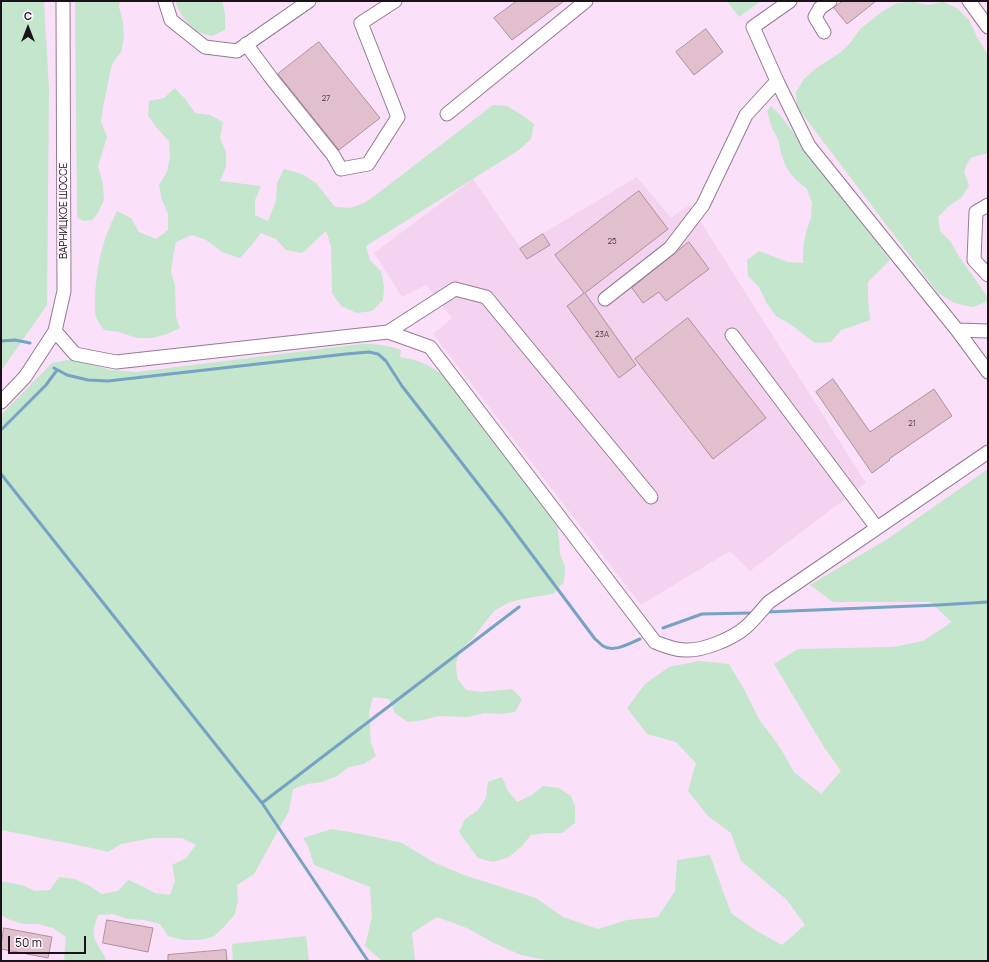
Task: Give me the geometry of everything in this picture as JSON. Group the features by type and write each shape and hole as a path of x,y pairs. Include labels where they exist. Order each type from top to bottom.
{"street":[{"name":"ВАРНИЦКОЕ ШОССЕ","path":"1,402 25,377 55,331 64,291 63,1"},
{"path":"165,1 171,20 205,47 237,51 309,1"},
{"path":"246,44 333,155 341,169 368,164 398,117 361,23 395,1"},
{"path":"447,114 586,1"},
{"path":"790,1 752,27 809,146 957,330 988,372"},
{"path":"824,32 815,17 820,8 830,1"},
{"path":"969,1 988,28"},
{"path":"605,299 670,248 703,205 746,115 777,81"},
{"path":"988,205 976,212 974,260 988,275"},
{"path":"388,332 455,289 486,297 651,497"},
{"path":"957,330 988,331"},
{"path":"55,331 75,354 116,362 388,332 430,347 655,642 670,648 686,650 716,644 731,637 745,628 769,602 988,452"},
{"path":"732,335 876,528"}],"shaded area":[{"path":"637,177 671,218 690,205 866,483 750,571 730,551 641,605 433,334 452,318 426,285 402,297 374,253 473,179 520,247"}],"green space":[{"path":"1,1 44,1 49,90 47,305 1,371"},
{"path":"75,1 120,1 119,7 123,22 124,37 121,52 112,64 101,122 107,137 98,166 103,185 104,200 98,213 92,220 83,221 77,217"},
{"path":"175,1 222,1 225,14 225,30 212,36 195,30 184,18"},
{"path":"727,1 761,1 739,17"},
{"path":"913,2 929,5 943,2 957,8 969,20 988,55 988,153 970,158 964,171 969,186 961,198 949,206 938,217 940,231 951,242 958,255 988,299 988,301 973,307 954,303 938,293 797,107 796,92 804,79 815,69 841,52 851,42 860,29 883,11 897,3"},
{"path":"175,88 195,113 210,115 223,122 220,138 226,152 226,167 220,181 261,186 255,200 255,215 268,221 276,201 277,183 284,169 302,174 316,183 335,207 350,208 364,203 373,197 493,105 507,106 534,124 531,139 519,150 366,246 370,260 381,271 384,286 383,300 372,311 357,313 341,306 332,293 331,246 326,231 302,253 286,250 276,239 261,233 240,258 222,252 206,240 192,235 176,242 171,271 175,286 176,317 180,328 167,334 152,338 137,338 119,332 104,330 99,323 95,314 97,275 104,242 117,211 131,218 139,232 156,239 168,230 168,214 162,200 159,185 167,172 170,157 169,141 148,116 149,101 164,98"},
{"path":"771,106 780,115 890,260 868,282 870,320 841,330 831,342 815,343 790,324 776,316 766,302 759,287 748,276 747,260 759,251 788,262 803,263 803,248 806,232 811,218 812,203 807,189 795,179 786,167 778,139 771,126 767,111"},
{"path":"361,344 381,345 401,350 400,357 415,360 442,374 557,524 560,554 565,567 564,582 553,594 508,603 494,611 473,638 461,649 456,663 457,678 466,690 481,692 512,689 522,699 515,712 499,714 484,713 468,717 438,716 408,722 395,713 389,699 373,697 369,712 371,743 376,756 364,764 349,767 337,776 322,782 307,784 293,789 289,811 254,874 237,885 238,900 235,914 213,937 199,940 183,940 168,936 160,924 144,920 128,919 113,914 98,915 94,926 94,936 97,944 105,956 106,961 66,961 64,958 66,937 53,928 38,924 23,924 1,915 1,883 5,882 22,885 35,891 50,890 59,877 74,879 88,885 102,894 118,891 128,880 155,893 170,895 175,880 172,865 186,858 196,845 182,838 152,838 121,844 108,852 1,830 1,415 52,363 67,360 82,361 110,370 137,372"},
{"path":"988,469 988,961 552,961 521,955 494,943 467,928 437,917 412,933 415,961 382,961 365,946 372,917 370,887 314,865 308,846 303,838 332,829 402,843 435,863 464,875 536,898 563,917 598,929 627,920 658,917 675,891 677,860 710,855 731,913 755,930 782,945 805,925 787,900 741,861 731,833 708,816 688,791 696,763 676,742 647,734 627,708 645,684 669,667 699,661 729,664 759,719 779,746 794,772 821,794 841,771 824,747 774,664 798,649 893,647 923,641 952,622 930,602 833,602 810,585 889,538"},
{"path":"502,777 508,791 517,802 532,795 543,786 559,788 571,796 575,806 575,823 562,833 531,835 521,847 509,857 493,862 478,858 459,832 465,819 478,810 486,798 488,782"},
{"path":"306,936 309,961 233,961 232,944"}],"building":[{"path":"517,1 564,1 512,40 494,18"},
{"path":"843,1 876,1 847,24 834,8"},
{"path":"706,29 723,52 694,75 676,52"},
{"path":"319,42 380,118 339,150 278,74"},
{"path":"639,191 668,229 585,293 636,365 619,378 567,306 584,293 555,255"},
{"path":"543,234 550,245 527,259 520,249"},
{"path":"689,242 709,269 666,301 659,292 643,303 632,288"},
{"path":"688,318 766,418 713,459 635,359"},
{"path":"833,379 870,432 934,389 952,416 889,459 890,460 872,473 816,392"},
{"path":"107,920 153,928 148,952 103,943"},
{"path":"4,928 52,937 48,958 1,949"},
{"path":"226,950 227,961 168,961 168,955"}],"waterway":[{"path":"1,341 15,340 30,343"},
{"path":"54,368 67,375 88,380 108,381 346,354 369,352 378,354 386,361 402,386 503,516 595,639 607,648 622,647 640,639"},
{"path":"1,430 46,385 57,370"},
{"path":"1,474 262,803 368,961"},
{"path":"766,612 988,602"},
{"path":"262,803 519,607"},
{"path":"663,628 702,614 750,613"}]}
